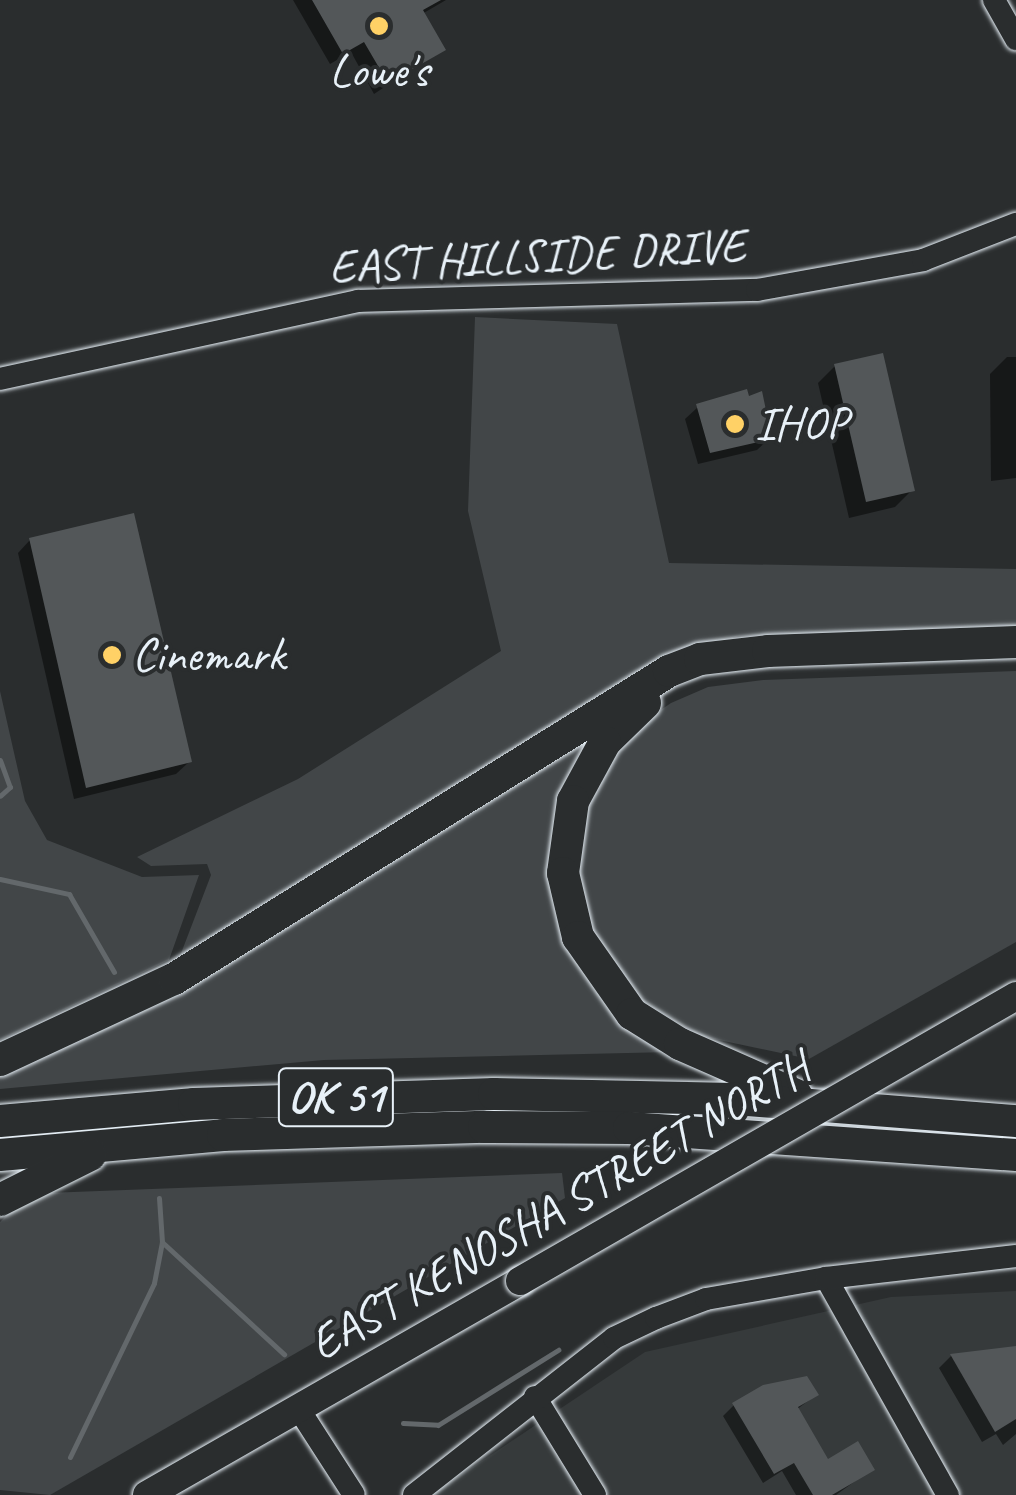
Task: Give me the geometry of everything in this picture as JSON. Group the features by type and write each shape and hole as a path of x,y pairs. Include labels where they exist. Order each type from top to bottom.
{"highway":[{"path":"0,1060 174,979 669,671 750,652 1016,642"},
{"path":"817,1104 654,1030 597,973 570,916 563,873 566,823 581,779 636,709 698,675 753,665 1016,658"},
{"name":"OK 51","path":"0,1121 359,1096 817,1104 1016,1121"},
{"name":"OK 51","path":"0,1155 332,1129 575,1128 1016,1155"},
{"path":"0,1200 114,1144"}],"main road":[{"name":"EAST KENOSHA STREET NORTH","path":"147,1495 1016,996"}],"street":[{"path":"994,0 1016,38"},
{"name":"EAST HILLSIDE DRIVE","path":"0,379 358,301 756,290 923,260 1016,224"},
{"path":"414,1495 614,1338 656,1318 706,1299 826,1278 1016,1256"},
{"path":"826,1278 948,1495"},
{"path":"535,1398 595,1495"},
{"path":"298,1408 354,1495"}],"shaded area":[{"path":"475,317 617,324 669,563 1016,569 1016,627 739,636 654,661 180,956 211,875 207,864 151,866 137,857 298,779 501,651 468,511"},
{"path":"1016,671 1016,942 809,1059 700,1036 638,998 594,943 577,880 575,838 594,784 624,735 671,703 708,687 763,680"},
{"path":"0,691 25,801 47,840 142,877 199,875 169,960 0,1040"},
{"path":"596,733 553,869 557,919 595,991 671,1052 324,1060 0,1089 0,1067"},
{"path":"562,1173 565,1198 50,1495 0,1490 0,1222 11,1211 47,1193"},
{"path":"1016,1291 1016,1495 431,1495 645,1352 891,1297"}],"building":[{"name":"Lowe's","path":"312,0 441,0 423,10 446,50 388,83 364,42 343,54"},
{"path":"883,353 915,491 866,502 834,364"},
{"name":"IHOP","path":"747,389 749,396 762,391 772,439 710,453 696,404"},
{"name":"Cinemark","path":"134,513 192,762 86,788 29,538"},
{"path":"1016,1346 1016,1419 995,1432 950,1354"},
{"path":"807,1376 819,1395 798,1407 828,1459 858,1441 875,1470 832,1495 813,1495 794,1463 774,1474 732,1403 763,1385"}],"waterway":[{"path":"0,760 10,787 0,796"},
{"path":"0,879 69,894 114,972"},
{"path":"70,1457 154,1283 162,1242 159,1198"},
{"path":"162,1242 284,1354"},
{"path":"403,1423 438,1425 558,1350"}],"place":[{"name":"Lowe's","path":"379,26"},
{"name":"IHOP","path":"735,424"},
{"name":"Cinemark","path":"112,655"}]}
